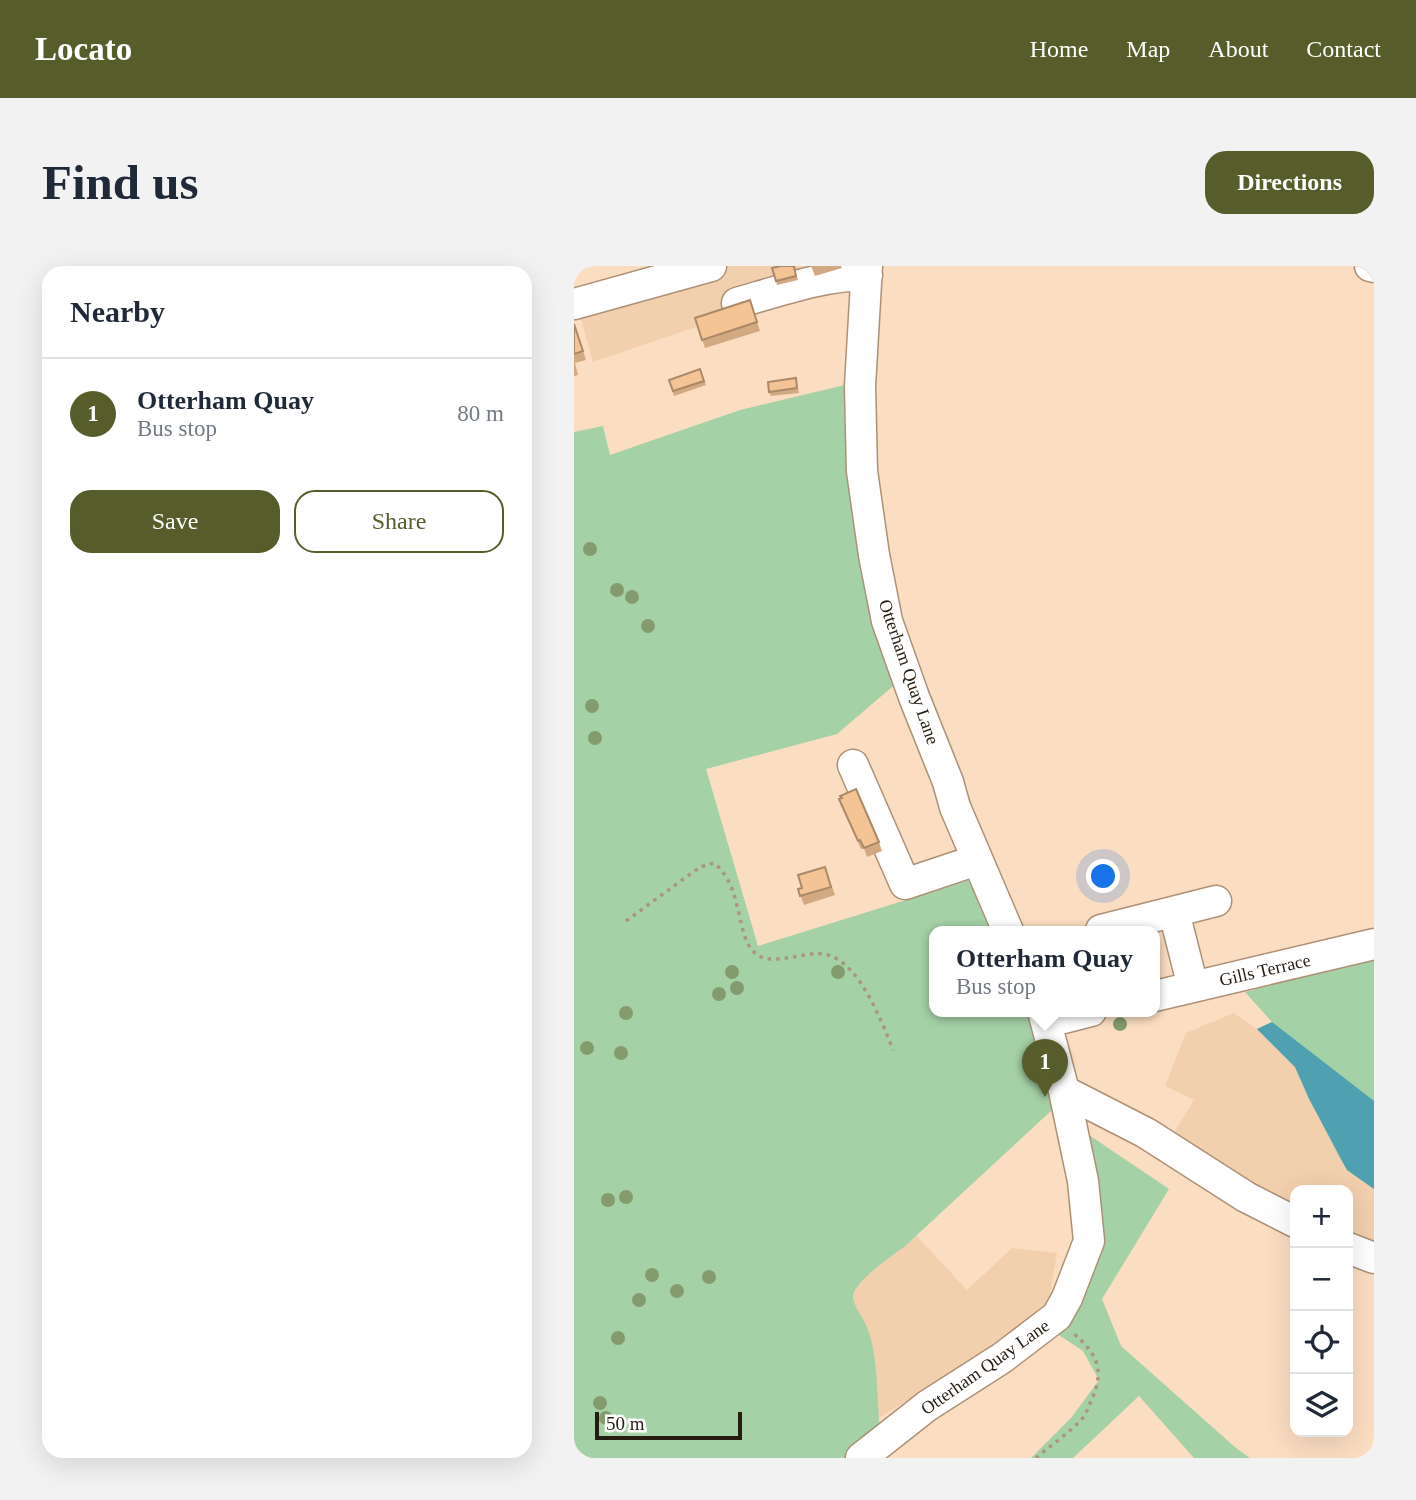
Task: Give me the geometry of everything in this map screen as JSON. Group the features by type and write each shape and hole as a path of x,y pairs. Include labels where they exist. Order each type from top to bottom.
{"street":[{"path":"604,276 638,266"},
{"path":"574,304 711,266"},
{"path":"737,303 871,269"},
{"name":"Otterham Quay Lane","path":"871,269 860,386 862,471 887,621 955,807 1006,926"},
{"path":"853,765 905,884 977,860"},
{"path":"1117,926 1216,901"},
{"path":"1174,912 1193,987"},
{"name":"Gills Terrace","path":"1160,995 1374,944"},
{"name":"Otterham Quay Lane","path":"861,1458 927,1406 1002,1358 1058,1316 1067,1298 1089,1241 1083,1181 1065,1091 1045,1017"},
{"path":"1065,1091 1146,1133 1246,1197 1290,1219"},
{"path":"1353,1250 1374,1258"}],"path":[{"path":"626,921 700,867 713,863 727,876 748,942 755,953 764,958 775,959 810,954 828,955 842,962 855,975 883,1023 893,1050"},
{"path":"1036,1458 1083,1418 1098,1384 1099,1370 1096,1359 1086,1344 1058,1316"}],"shaded area":[{"path":"730,266 841,266 775,300 593,362 579,312"},
{"path":"1234,1013 1257,1029 1295,1067 1326,1128 1374,1187 1374,1244 1353,1237 1353,1185 1290,1185 1290,1206 1171,1138 1194,1100 1165,1086 1186,1033"},
{"path":"915,1234 967,1290 1012,1248 1057,1253 1049,1300 1004,1340 868,1425 848,1291"}],"green space":[{"path":"849,384 899,681 837,734 706,769 758,946 980,877 1004,926 929,926 929,1017 1035,1017 1055,1098 1052,1110 904,1247 867,1276 856,1289 853,1299 872,1342 880,1427 847,1458 574,1458 574,432 603,426 610,455 740,410"},
{"path":"1374,958 1374,1189 1347,1170 1295,1067 1257,1029 1272,1022 1245,992"},
{"path":"1086,1133 1169,1189 1102,1299 1121,1346 1250,1458 1194,1458 1139,1396 1073,1458 1031,1458 1071,1418 1099,1380 1083,1351 1059,1335 1097,1251"}],"water":[{"path":"1272,1022 1374,1101 1374,1189 1347,1170 1295,1067 1257,1029"}],"building":[{"path":"794,266 796,276 776,281 772,268"},
{"path":"750,300 757,322 702,340 695,318"},
{"path":"574,324 583,351 574,354"},
{"path":"700,369 704,381 673,391 669,380"},
{"path":"796,378 797,388 769,392 768,382"},
{"path":"856,789 879,842 864,848 860,840 858,841 839,799"},
{"path":"825,867 831,887 800,896 798,889 802,888 798,875"}],"place":[{"name":"Otterham Quay","path":"1045,1097"}]}
